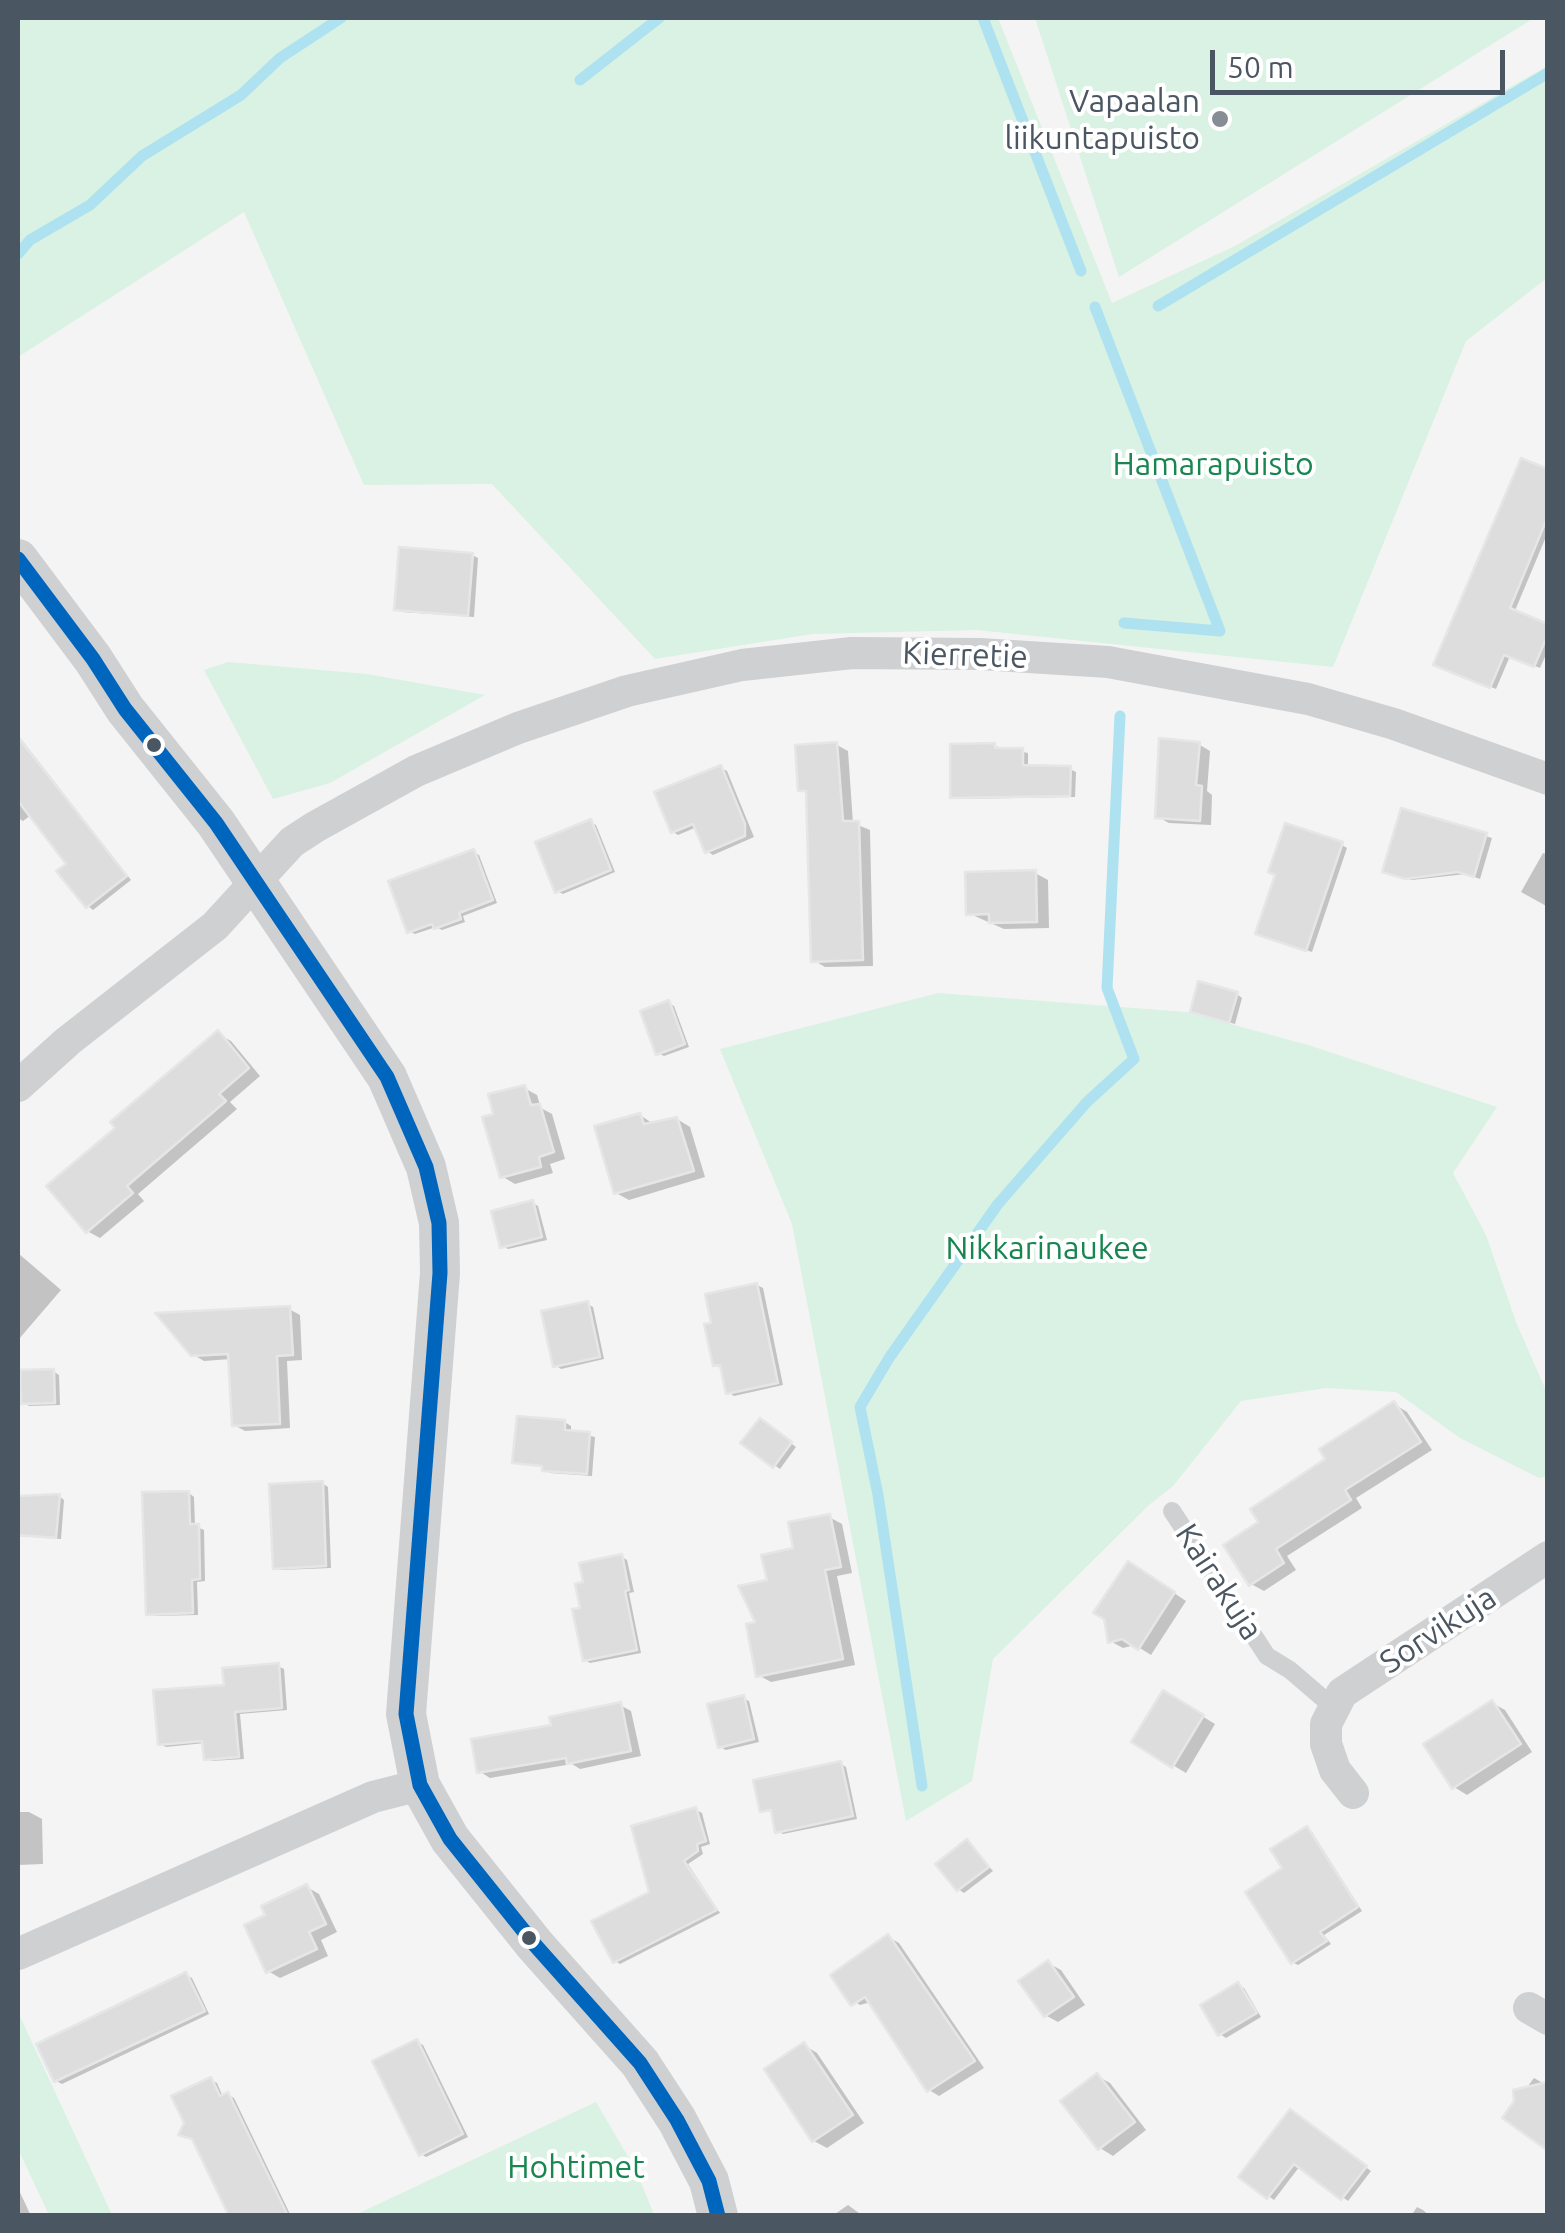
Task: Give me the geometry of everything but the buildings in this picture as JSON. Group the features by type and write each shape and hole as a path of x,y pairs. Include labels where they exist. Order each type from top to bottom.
{"street":[{"path":"18,559 93,659 125,710 216,823 386,1077 426,1167 438,1223 440,1273 406,1714 420,1785 450,1839 534,1945 640,2063 677,2120 709,2181 718,2216"},
{"name":"Kierretie","path":"18,1086 68,1041 215,926 292,842 315,827 416,771 518,728 623,692 742,665 852,653 980,654 1101,661 1308,699 1394,724 1548,779"},
{"name":"Sorvikuja","path":"1332,1707 1349,1687 1548,1557"},
{"path":"1332,1707 1326,1724 1326,1744 1334,1770 1353,1792"},
{"path":"18,1954 373,1797 420,1785"}],"lane":[{"name":"Kairakuja","path":"1172,1510 1267,1656 1290,1670 1332,1707"}],"green space":[{"name":"Hamarapuisto","path":"18,18 998,18 1112,303 1235,246 1547,66 1547,278 1466,341 1333,667 977,630 812,634 655,659 492,484 364,485 244,212 18,357"},
{"name":"Vapaalan liikuntapuisto","path":"1035,18 1534,18 1119,277"},
{"path":"228,662 367,674 485,695 330,783 273,799 204,670"},
{"name":"Nikkarinaukee","path":"938,993 1186,1012 1308,1045 1497,1107 1453,1173 1486,1235 1516,1322 1547,1393 1548,1476 1539,1478 1460,1438 1396,1392 1326,1388 1241,1401 1173,1486 993,1659 972,1781 906,1821 792,1224 720,1049"},
{"path":"18,2012 112,2215 49,2215 18,2149"},
{"name":"Hohtimet","path":"596,2102 637,2172 654,2215 355,2215"}],"waterway":[{"path":"18,254 30,240 90,205 142,156 241,95 280,58 341,18"},
{"path":"580,80 659,18"},
{"path":"983,18 1081,271"},
{"path":"1158,306 1548,73"},
{"path":"1095,307 1220,631 1124,623"},
{"path":"922,1786 878,1495 860,1407 889,1358 998,1204 1087,1102 1134,1059 1107,988 1120,716"}],"transit line":[{"path":"18,559 125,709 216,823 387,1077 426,1167 439,1223 440,1273 406,1714 420,1785 450,1839 535,1945 640,2063 677,2120 709,2181 718,2216"}],"place":[{"name":"Vapaalan liikuntapuisto","path":"1220,119"}]}
